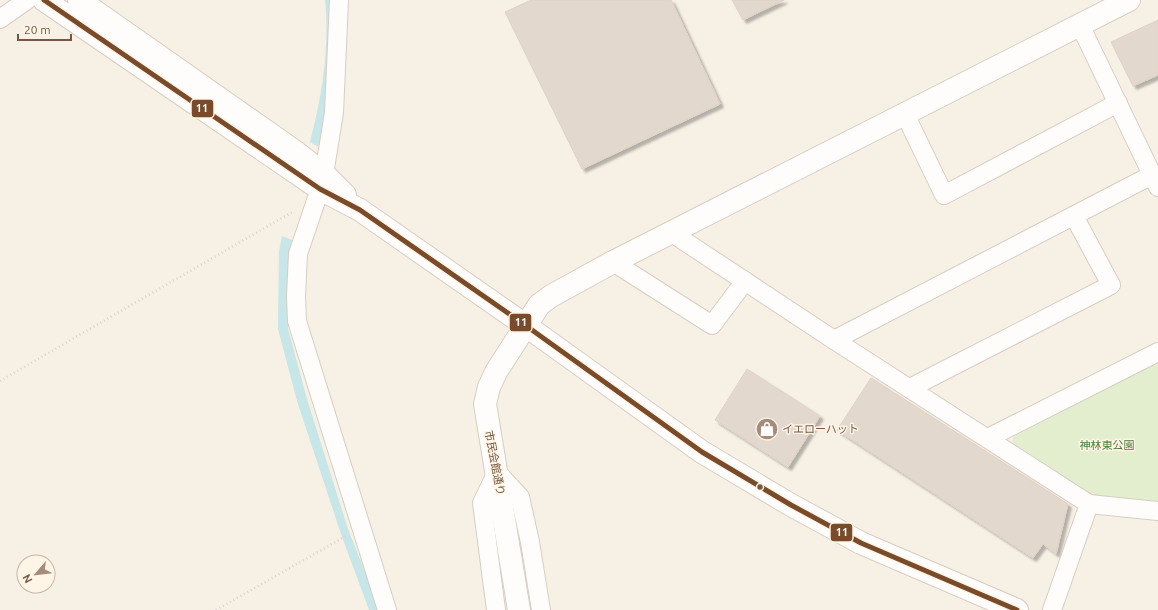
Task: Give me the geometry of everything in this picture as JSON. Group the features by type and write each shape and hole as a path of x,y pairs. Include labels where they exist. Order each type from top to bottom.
{"street":[{"path":"0,19 27,0"},
{"path":"44,0 320,188 360,210 525,324 702,452 791,505 861,543 1017,610"},
{"path":"79,0 293,150 320,188"},
{"path":"339,0 334,113 320,188 298,254 296,297 297,321 387,610"},
{"name":"市民会館通り","path":"519,610 497,472 488,429 486,404 489,387 496,372 525,324 539,305 551,296 613,262 1129,0"},
{"path":"834,340 1074,216 1155,181 1080,25"},
{"path":"905,114 944,195 1118,103"},
{"path":"910,388 1110,285 1074,216"},
{"path":"672,232 834,340 1089,504 1158,511"},
{"path":"613,262 712,325 745,281"},
{"path":"988,438 1158,352"},
{"path":"496,610 482,502 497,472 520,497 530,542 541,610"},
{"path":"1052,610 1089,504"}],"path":[{"path":"0,381 320,188"},
{"path":"216,610 362,526"}],"green space":[{"name":"神林東公園","path":"1158,363 1158,503 1093,498 1012,446 1014,434"}],"water":[{"path":"325,0 334,0 329,113 320,148 310,142 318,107 326,53"},
{"path":"282,236 292,240 289,254 288,329 307,399 348,529 380,610 369,610 341,534 297,401 278,329 279,251"}],"building":[{"path":"531,0 671,0 720,104 582,169 505,12"},
{"path":"732,0 784,0 743,20"},
{"path":"1158,20 1158,75 1133,86 1111,42"},
{"path":"747,369 820,416 788,467 715,420"},
{"path":"871,378 1068,504 1056,554 1043,544 1033,558 837,430"}],"transit line":[{"name":"11","path":"44,0 320,189 360,210 525,325 702,452 791,505 861,543 1017,610"}],"place":[{"name":"イエローハット","path":"767,429"}]}
